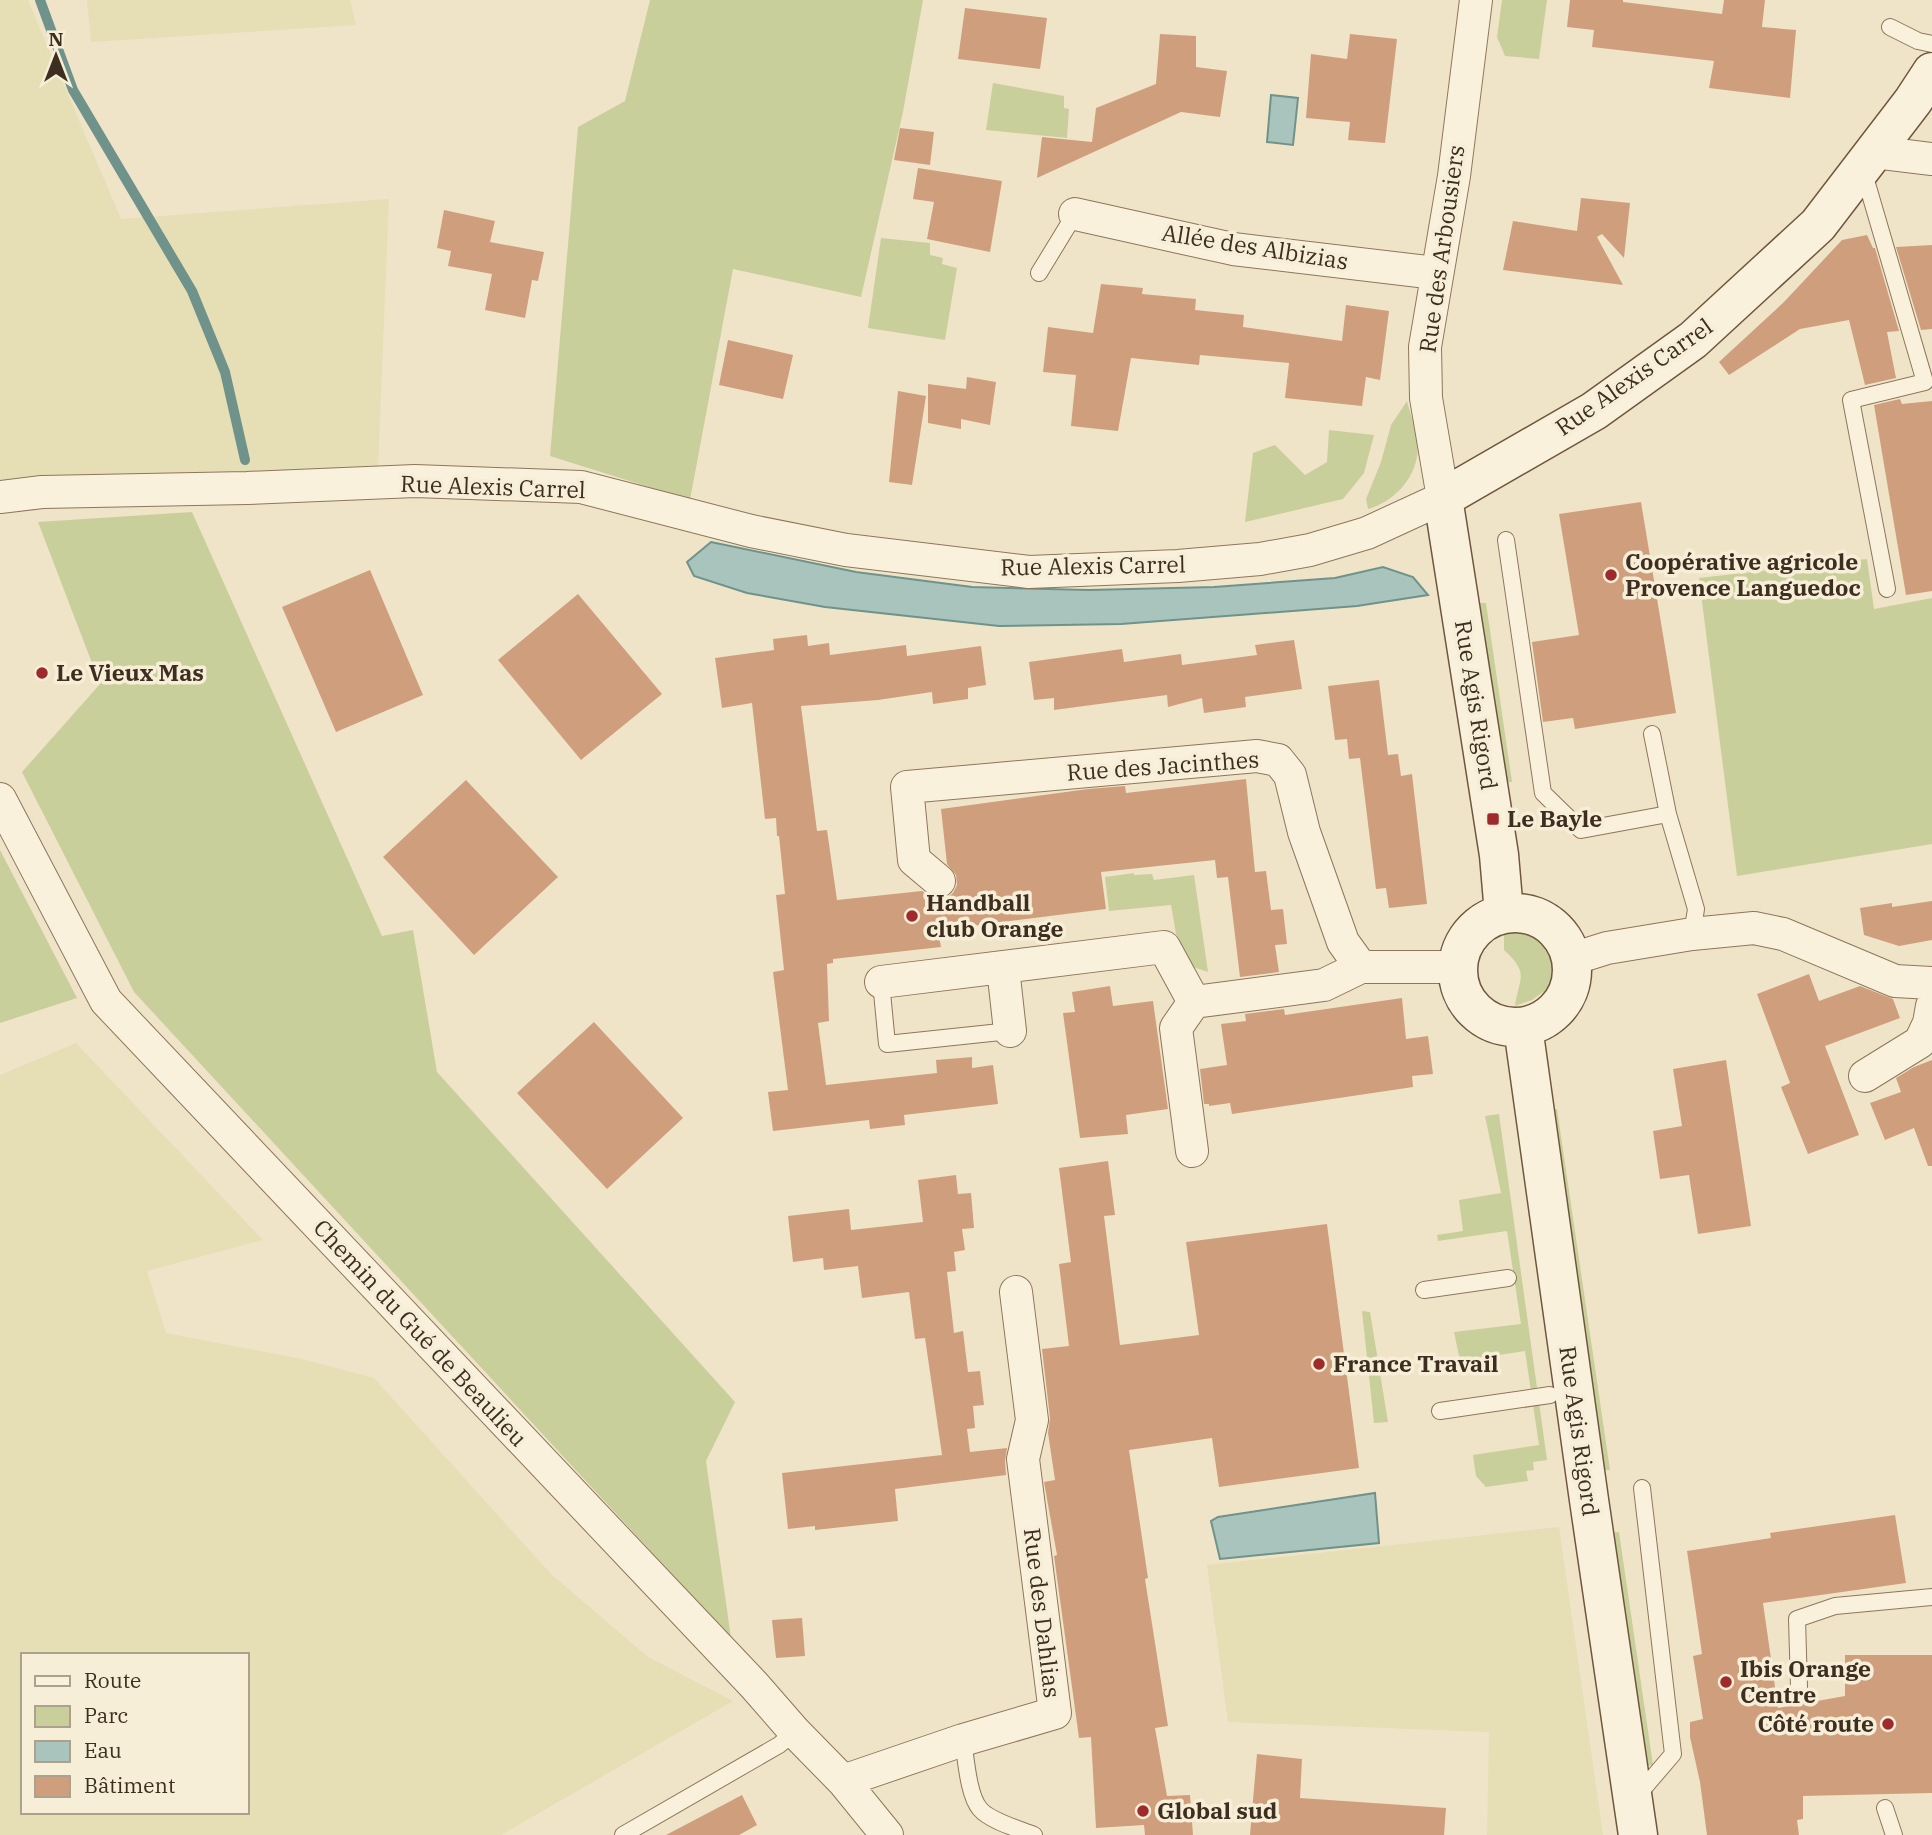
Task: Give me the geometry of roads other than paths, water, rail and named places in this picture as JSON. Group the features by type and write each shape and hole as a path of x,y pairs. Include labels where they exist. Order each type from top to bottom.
{"street":[{"name":"Rue des Arbousiers","path":"1443,498 1426,398 1424,347 1454,176 1476,0"},
{"name":"Rue Alexis Carrel","path":"0,497 42,492 415,481 581,487 751,531 846,550 1029,572 1178,566 1260,559 1311,550 1367,533 1443,498 1594,411 1693,340 1818,225 1932,72"},
{"path":"1868,160 1932,159"},
{"name":"Allée des Albizias","path":"1075,214 1233,249 1436,273"},
{"name":"Rue Agis Rigord","path":"1443,498 1499,855 1504,913"},
{"name":"Rue des Jacinthes","path":"939,881 914,860 907,787 1256,756 1278,760 1290,775 1304,832 1343,942 1361,967"},
{"name":"Chemin du Gué de Beaulieu","path":"0,799 106,1001 754,1685 844,1782 887,1835"},
{"path":"1522,912 1540,917 1555,928 1566,942 1572,959 1572,982 1562,1003 1545,1019 1523,1027 1503,1026 1484,1018 1469,1004 1460,987 1457,967 1467,938 1477,926 1504,913 1522,912"},
{"path":"1572,959 1607,948 1692,934 1754,928 1783,934 1895,981 1932,984"},
{"path":"881,982 1164,947 1194,1002"},
{"path":"1192,1151 1176,1028 1194,1002 1324,985 1361,967 1457,967"},
{"path":"1003,968 1010,1031"},
{"path":"1865,1076 1920,1042 1929,1023 1932,1006"},
{"name":"Rue Agis Rigord","path":"1523,1027 1635,1818"},
{"name":"Rue des Dahlias","path":"844,1782 963,1740 1055,1713 1023,1459 1032,1420 1016,1293"}],"lane":[{"path":"1890,27 1918,41 1932,44"},
{"path":"1868,160 1929,383 1851,400 1887,589"},
{"path":"1040,273 1075,214"},
{"path":"1506,540 1543,793 1581,830 1668,814"},
{"path":"1652,733 1668,814 1696,909 1692,934"},
{"path":"881,982 887,1044 1010,1031"},
{"path":"1424,1290 1508,1278"},
{"path":"1440,1411 1550,1395"},
{"path":"1635,1818 1673,1754 1642,1488"},
{"path":"1799,1687 1797,1619 1835,1606 1932,1597"},
{"path":"622,1835 779,1745 795,1732"},
{"path":"963,1740 972,1789 980,1809 1003,1823 1034,1835"},
{"path":"1885,1808 1894,1835"}],"water":[{"path":"1271,95 1298,98 1293,145 1267,142"},
{"path":"711,542 856,572 972,587 1089,590 1214,587 1335,578 1383,567 1413,577 1428,595 1357,606 1121,624 999,626 825,607 747,593 694,576 687,562"},
{"path":"1375,1493 1379,1543 1220,1559 1211,1521 1218,1517"}],"waterway":[{"path":"40,0 73,90 192,291 225,372 245,460"}],"place":[{"name":"Coopérative agricole Provence Languedoc","path":"1611,575"},
{"name":"Le Vieux Mas","path":"42,673"},
{"name":"Le Bayle","path":"1493,819"},
{"name":"Handball club Orange","path":"912,916"},
{"name":"France Travail","path":"1319,1364"},
{"name":"Ibis Orange Centre","path":"1726,1682"},
{"name":"Côté route","path":"1888,1724"},
{"name":"Global sud","path":"1143,1811"}]}
